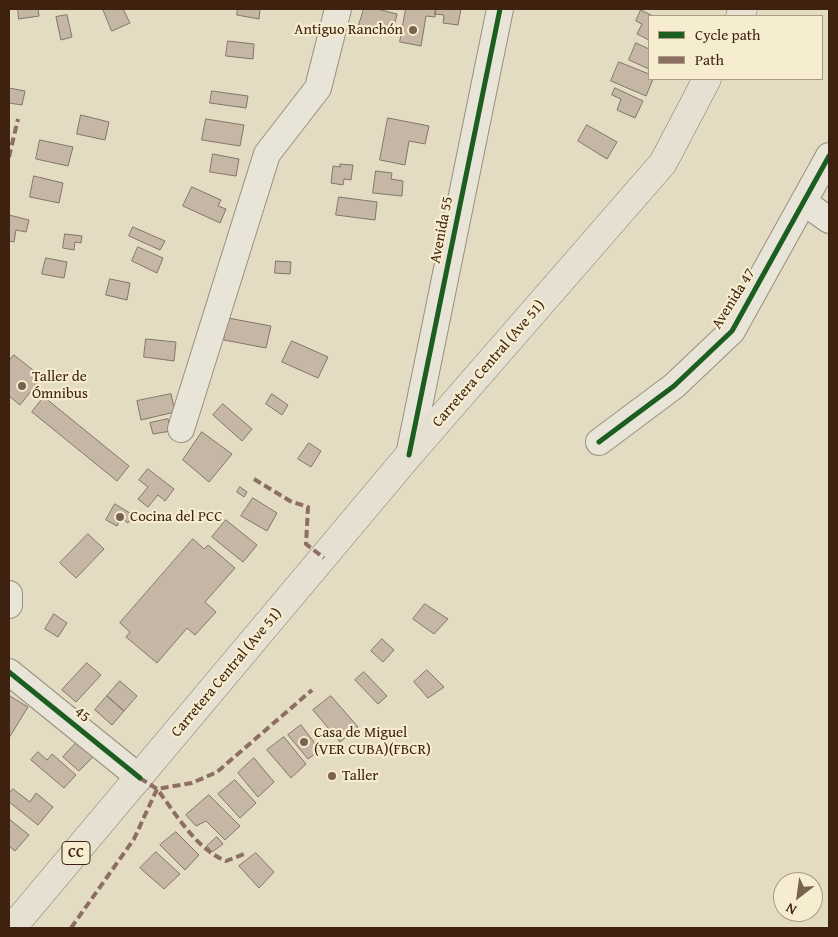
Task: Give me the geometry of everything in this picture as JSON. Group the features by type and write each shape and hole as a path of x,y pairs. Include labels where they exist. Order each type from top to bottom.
{"main road":[{"name":"Carretera Central (Ave 51)","path":"140,778 409,455 663,163 706,80"},
{"name":"CC","path":"12,928 140,778"}],"street":[{"path":"181,429 267,154 318,88 338,9"},
{"name":"Avenida 55","path":"409,455 500,9"},
{"name":"Avenida 47","path":"599,442 674,386 732,331 805,203 829,156"},
{"path":"805,203 829,220"},
{"path":"9,594 9,605"},
{"name":"45","path":"10,669 140,778"}],"building":[{"path":"18,9 38,9 39,16 19,19"},
{"path":"103,9 123,9 130,23 112,31"},
{"path":"238,9 260,9 259,19 237,15"},
{"path":"364,9 377,9 397,14 392,35 359,25"},
{"name":"Antiguo Ranchón","path":"406,9 436,9 435,17 426,16 421,46 400,42"},
{"path":"436,9 461,9 458,25 443,23 444,15 435,14"},
{"path":"641,10 651,15 648,15 648,40 637,34 642,24 636,21"},
{"path":"67,15 72,37 61,40 56,17"},
{"path":"228,41 254,44 253,59 226,56"},
{"path":"636,43 648,49 648,69 629,60"},
{"path":"619,62 648,74 648,80 653,80 646,96 611,81"},
{"path":"9,88 25,91 22,105 9,103"},
{"path":"615,88 643,101 635,118 617,110 621,99 612,95"},
{"path":"212,91 248,96 246,108 210,103"},
{"path":"81,115 109,122 105,140 77,134"},
{"path":"388,118 429,126 425,144 409,141 405,165 380,160"},
{"path":"206,119 244,125 240,146 202,140"},
{"path":"587,125 617,142 607,159 578,141"},
{"path":"40,140 73,147 68,166 36,159"},
{"path":"213,154 239,159 236,176 210,172"},
{"path":"340,164 353,165 351,180 344,179 343,185 331,183 333,166 340,167"},
{"path":"376,171 392,173 391,179 403,181 402,196 373,193"},
{"path":"34,176 63,183 59,203 30,197"},
{"path":"192,187 221,200 218,206 226,209 220,223 183,206"},
{"path":"339,197 377,202 375,220 336,215"},
{"path":"9,215 29,220 26,232 16,230 14,242 9,241"},
{"path":"133,227 165,241 160,250 129,236"},
{"path":"65,234 82,236 81,243 75,242 74,250 63,248"},
{"path":"138,247 163,258 157,273 132,261"},
{"path":"46,258 67,262 64,278 42,274"},
{"path":"276,261 291,262 290,274 275,273"},
{"path":"110,279 130,283 127,300 106,295"},
{"path":"228,318 271,326 266,348 224,340"},
{"path":"146,339 176,342 174,361 144,357"},
{"path":"292,341 328,357 318,378 282,362"},
{"name":"Taller de Ómnibus","path":"14,355 42,377 20,405 9,396 9,361"},
{"path":"171,394 175,412 141,420 137,401"},
{"path":"272,394 288,405 282,415 266,404"},
{"path":"44,397 129,466 117,481 32,412"},
{"path":"223,404 252,429 242,441 213,415"},
{"path":"168,419 171,431 153,434 150,423"},
{"path":"202,432 232,454 209,482 183,460"},
{"path":"309,443 321,451 311,467 298,459"},
{"path":"148,469 174,489 165,501 158,495 148,507 138,499 148,487 139,480"},
{"path":"240,487 247,492 244,497 237,492"},
{"path":"253,498 277,513 267,531 241,516"},
{"name":"Cocina del PCC","path":"115,504 133,515 128,523 121,518 117,526 106,520"},
{"path":"226,520 257,545 243,562 212,537"},
{"path":"88,534 104,549 76,578 60,563"},
{"path":"193,539 204,549 208,545 235,568 205,602 216,612 195,635 187,628 157,663 126,637 130,632 120,623"},
{"path":"425,604 448,619 434,634 413,619"},
{"path":"54,614 67,623 58,637 45,629"},
{"path":"382,639 394,650 383,662 371,651"},
{"path":"87,663 101,675 76,702 62,690"},
{"path":"427,670 444,687 428,698 414,682"},
{"path":"364,672 387,696 378,704 355,680"},
{"path":"120,681 137,696 124,711 107,696"},
{"path":"107,696 124,711 112,725 95,710"},
{"path":"331,696 358,727 340,742 313,710"},
{"path":"9,697 28,707 9,738"},
{"name":"Casa de Miguel (VER CUBA)(FBCR)","path":"301,725 320,750 308,759 288,735"},
{"path":"284,737 306,764 291,778 267,750"},
{"path":"77,742 93,757 79,771 63,757"},
{"path":"38,752 47,760 52,754 76,775 64,788 31,760"},
{"path":"254,758 274,782 258,797 238,773"},
{"path":"235,780 256,803 240,818 218,794"},
{"path":"13,789 30,802 36,793 53,807 38,825 9,802 9,794"},
{"path":"209,795 240,826 225,840 206,821 196,826 186,815"},
{"path":"9,819 29,835 15,851 9,846"},
{"path":"176,832 199,855 185,870 160,845"},
{"path":"217,837 223,844 212,852 207,846"},
{"path":"156,852 180,874 164,889 140,868"},
{"path":"256,853 274,872 259,888 239,866"}],"marked path":[{"path":"9,157 18,119"},
{"path":"254,479 290,501 308,507 306,544 324,558"},
{"path":"140,778 157,789 192,783 217,772 312,690"},
{"path":"71,928 134,839 157,789 187,830 205,848 226,861 244,854"}],"cycle path":[{"path":"409,455 500,9"},
{"path":"599,442 674,386 732,331 829,156"},
{"path":"9,672 140,778"}],"place":[{"name":"Antiguo Ranchón","path":"413,30"},
{"name":"Taller de Ómnibus","path":"22,386"},
{"name":"Cocina del PCC","path":"120,517"},
{"name":"Casa de Miguel (VER CUBA)(FBCR)","path":"304,742"},
{"name":"Taller","path":"332,776"}]}
